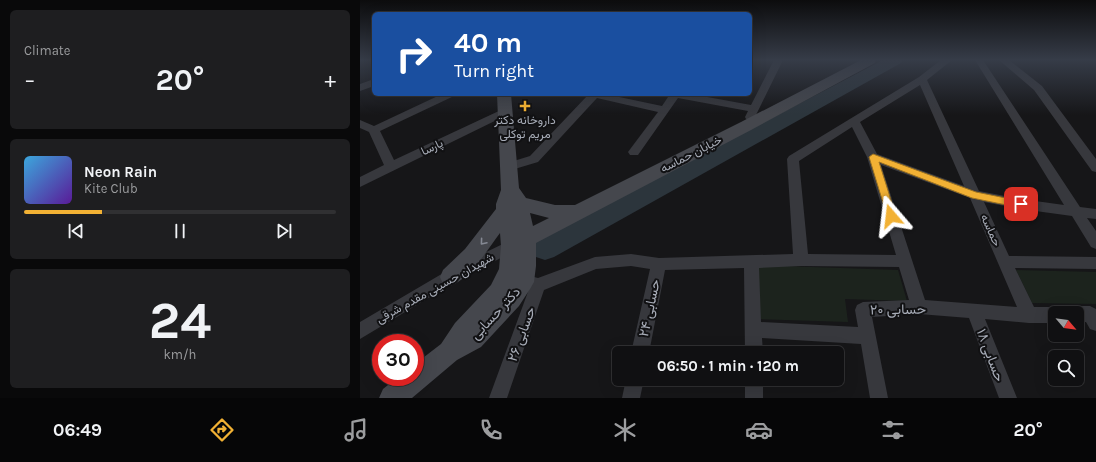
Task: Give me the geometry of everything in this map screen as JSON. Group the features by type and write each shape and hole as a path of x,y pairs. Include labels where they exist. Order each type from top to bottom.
{"main road":[{"name":"خیابان حماسه","path":"518,243 835,79"},
{"path":"504,96 508,167 518,243"},
{"path":"512,201 555,212 579,212"},
{"path":"450,277 476,250 512,201"},
{"name":"دکتر حسابی","path":"392,398 449,352 473,339 511,299 531,283 518,243"},
{"name":"دکتر حسابی","path":"449,352 463,331 499,292 518,243"}],"street":[{"path":"746,126 769,79"},
{"path":"800,260 793,159 922,79"},
{"name":"حماسه","path":"922,79 1029,315"},
{"path":"991,79 1096,243"},
{"path":"1027,79 1038,88 1096,168"},
{"path":"360,88 372,83"},
{"path":"374,130 446,96"},
{"path":"508,167 534,159 591,96"},
{"path":"602,96 664,110"},
{"path":"634,152 674,96"},
{"path":"686,96 754,110"},
{"name":"پارسا","path":"360,182 505,112"},
{"path":"854,121 873,157 919,307"},
{"path":"360,124 374,130 391,167"},
{"path":"873,157 975,195 1021,204 1096,214"},
{"name":"شهیدان حسینی مقدم شرقی","path":"360,331 450,277 518,243"},
{"path":"531,283 595,263 631,260 659,264 800,260 905,261"},
{"path":"751,262 754,346"},
{"path":"1005,262 1096,263"},
{"name":"حسابی ۲۴","path":"641,346 659,264"},
{"name":"حسابی ۲۶","path":"498,398 531,283"},
{"name":"حسابی ۲۰","path":"879,398 863,310 919,307 1048,315"},
{"name":"حسابی ۱۸","path":"974,311 1008,398"},
{"path":"1084,314 1090,314 1096,323"},
{"path":"754,330 868,336"},
{"path":"631,398 633,386"},
{"path":"754,386 754,398"}],"shaded area":[{"path":"757,265 898,270 907,301 845,299 848,322 757,319"},
{"path":"1016,270 1096,272 1096,304 1032,303"}],"waterway":[{"path":"545,249 861,79"}],"place":[{"name":"داروخانه دکتر مریم توکلی","path":"525,106"}],"route":[{"path":"891,216 873,157 975,195 1021,204"}]}
